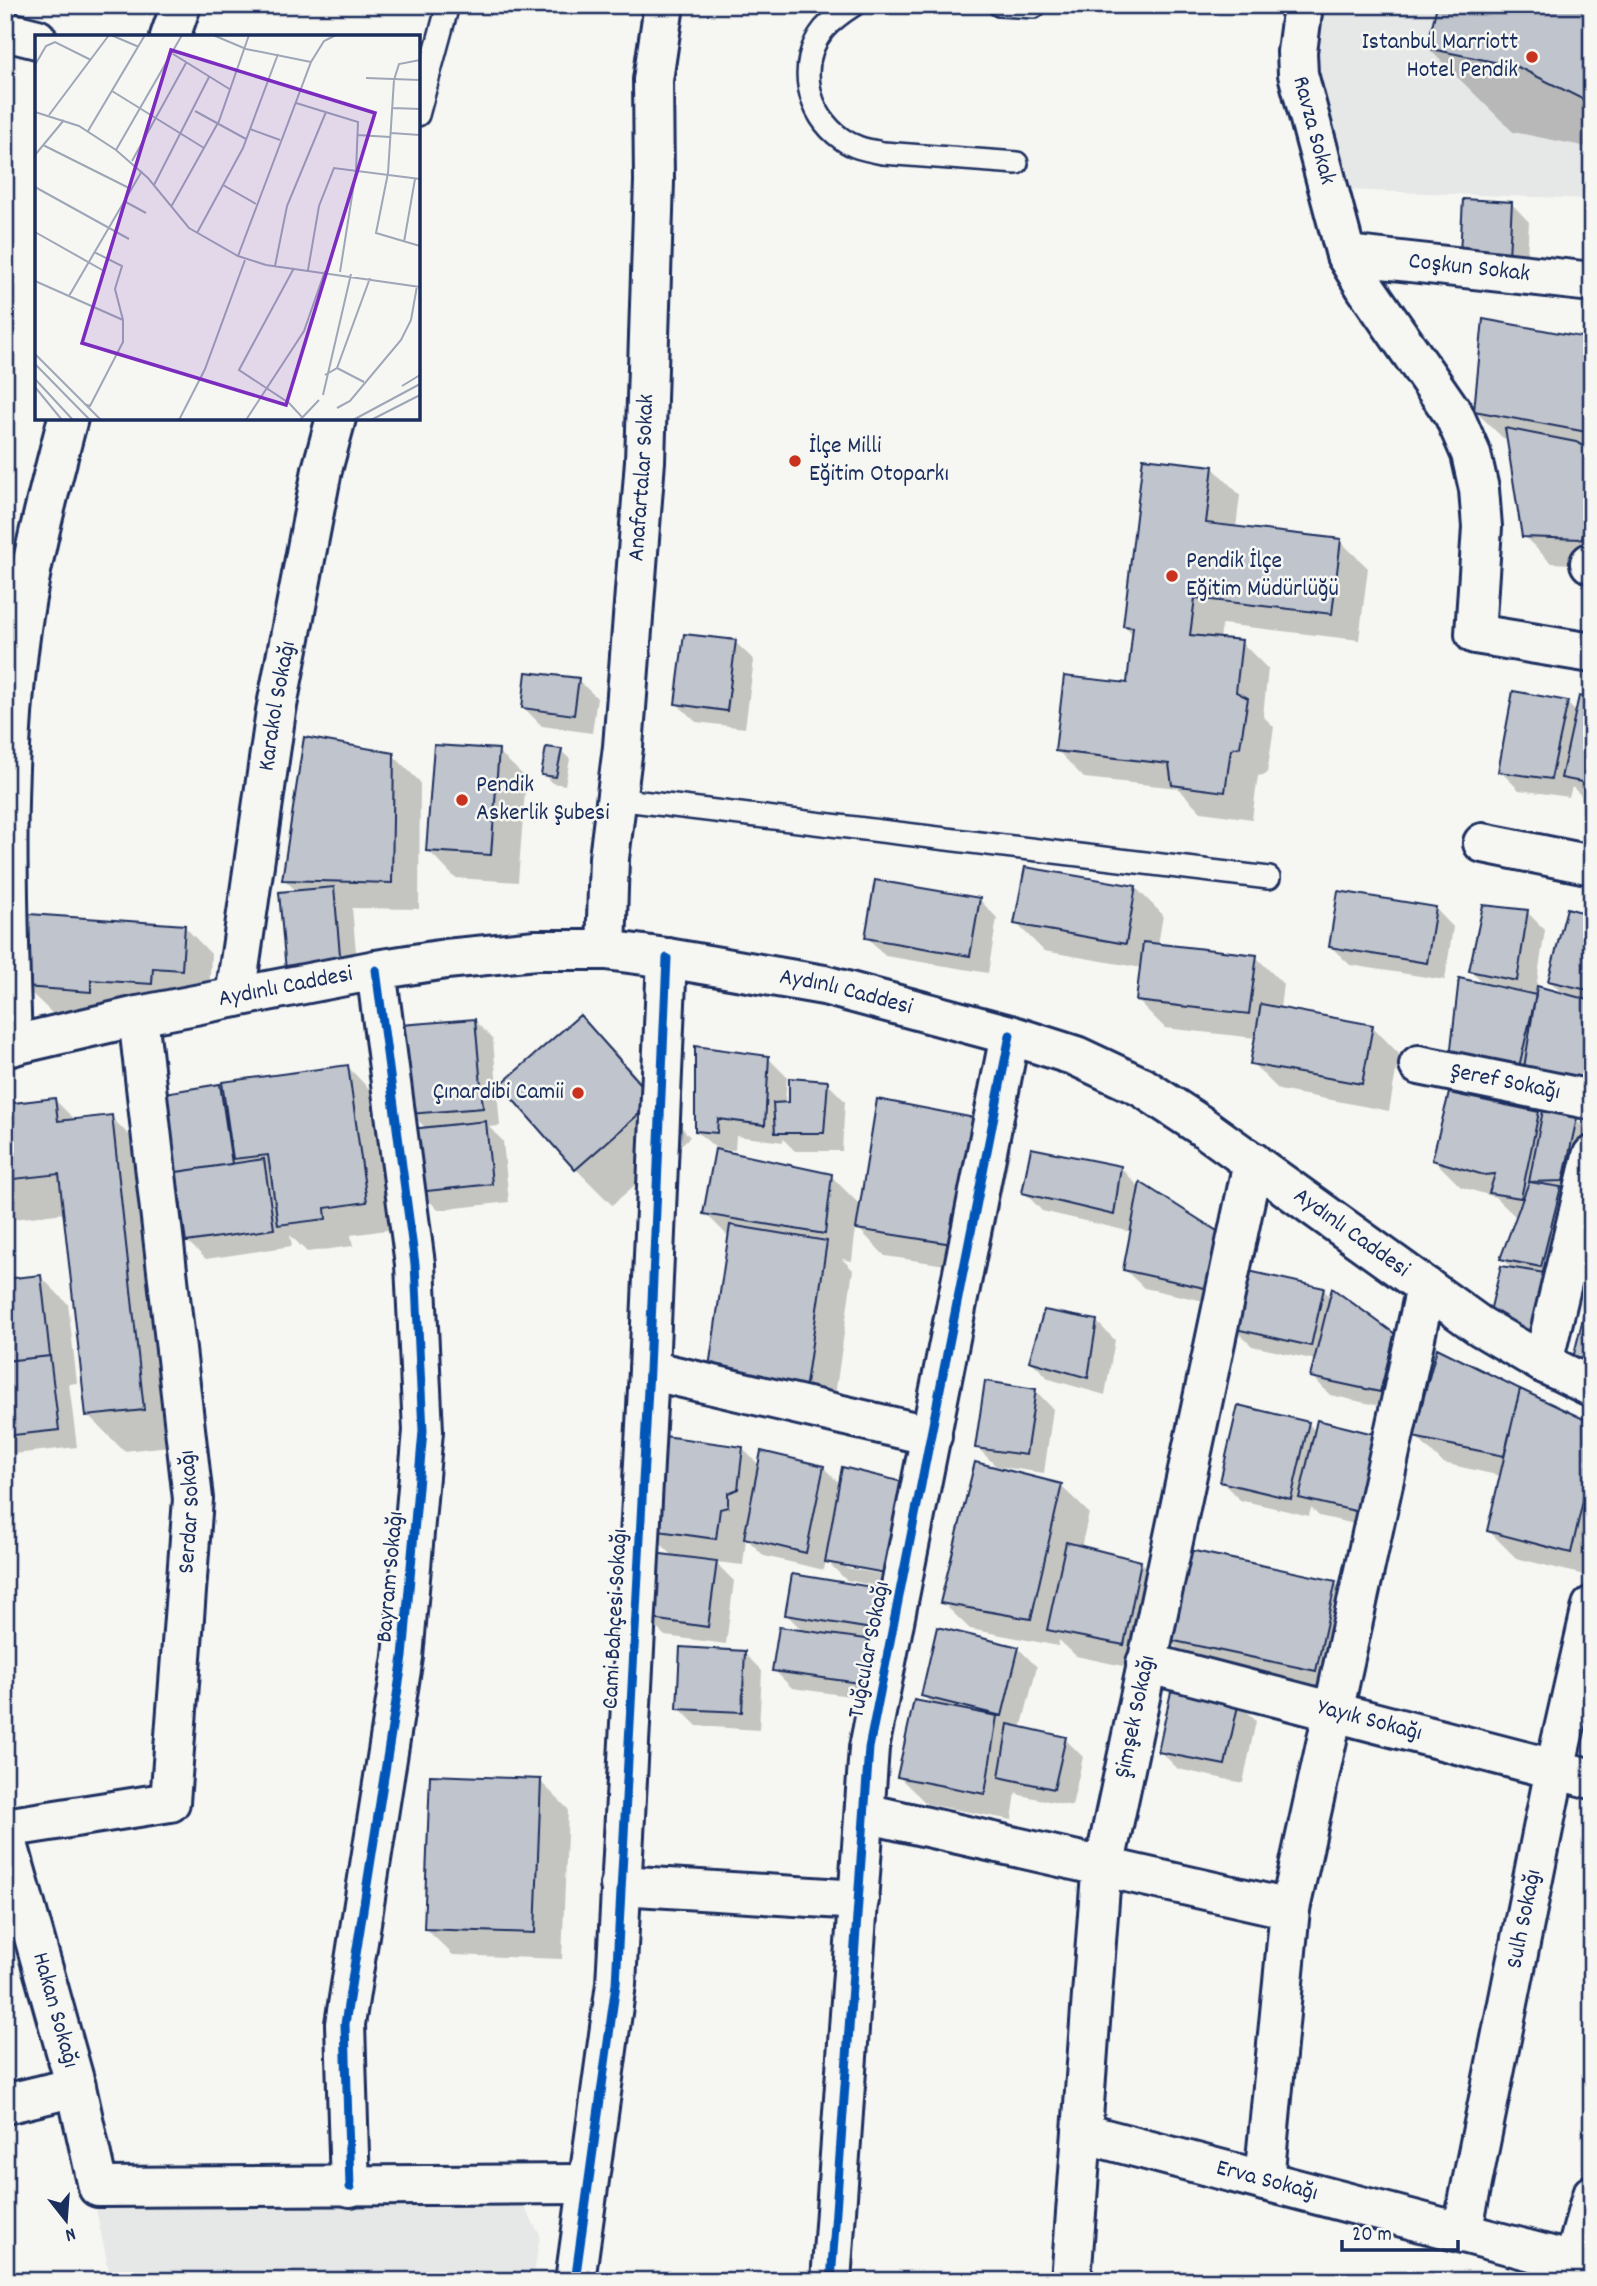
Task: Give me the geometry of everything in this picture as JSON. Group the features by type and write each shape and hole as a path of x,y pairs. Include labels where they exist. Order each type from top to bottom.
{"street":[{"path":"171,35 181,5"},
{"name":"Anafartalar Sokak","path":"606,950 610,858 623,747 645,461 654,181 653,80 664,5"},
{"name":"Ravza Sokak","path":"1303,5 1297,52 1298,74 1346,255 1454,415 1471,454 1479,489 1482,527 1475,634 1592,653"},
{"path":"5,30 35,39"},
{"name":"Coşkun Sokak","path":"1346,255 1592,282"},
{"path":"9,1046 7,817 10,734 18,651 32,568 68,420"},
{"name":"Karakol Sokağı","path":"235,997 276,711 322,470 335,420"},
{"path":"1483,843 1592,865"},
{"name":"Aydınlı Caddesi","path":"9,1046 138,1016 376,970 446,959 536,950 606,950 824,985 1010,1035 1076,1056 1142,1087 1203,1126 1480,1326 1543,1363 1592,1387"},
{"name":"Cami Bahçesi Sokağı","path":"575,2281 615,1984 649,1370 667,958"},
{"name":"Bayram Sokağı","path":"350,2187 345,2024 403,1657 423,1431 415,1264 376,970"},
{"name":"Serdar Sokağı","path":"5,1831 170,1802 193,1499 138,1016"},
{"name":"Tuğcular Sokağı","path":"831,2281 870,1748 1010,1035"},
{"name":"Şeref Sokağı","path":"1419,1065 1592,1100"},
{"path":"1543,1363 1586,1206 1592,1156"},
{"name":"Şimşek Sokağı","path":"1071,2281 1100,1887 1253,1162"},
{"path":"1264,2181 1290,1909 1426,1287"},
{"path":"649,1370 932,1436"},
{"name":"Sulh Sokağı","path":"1462,2233 1555,1769 1592,1606"},
{"name":"Yayık Sokağı","path":"1146,1663 1592,1779"},
{"path":"864,1813 1290,1909"},
{"name":"Hakan Sokağı","path":"5,1831 76,2087 98,2187 350,2187"},
{"path":"620,1885 859,1900"},
{"path":"5,2104 76,2087"},
{"name":"Erva Sokağı","path":"1082,2133 1462,2233 1572,2272"},
{"path":"350,2187 588,2184"},
{"path":"1572,2272 1592,2195"}],"lane":[{"path":"420,108 448,5"},
{"path":"854,5 837,16 823,31 813,48 808,69 809,90 816,110 828,127 843,140 862,149 1017,163"},
{"path":"999,5 1034,7"},
{"path":"616,799 1269,878"}],"shaded area":[{"path":"1294,5 1592,5 1592,199 1318,189"},
{"path":"517,2198 540,2235 533,2281 111,2281 95,2204"}],"building":[{"name":"Istanbul Marriott Hotel Pendik","path":"1437,5 1592,5 1592,104 1518,67 1427,48"},
{"path":"1463,199 1512,202 1509,257 1460,254"},
{"path":"1483,319 1592,339 1592,433 1474,411"},
{"path":"1505,428 1576,442 1592,451 1592,482 1582,539 1522,537"},
{"path":"1143,458 1213,466 1206,523 1341,539 1332,614 1195,598 1190,635 1242,640 1236,692 1248,698 1240,747 1231,749 1225,792 1172,785 1169,764 1055,751 1064,676 1127,683 1133,627 1123,626"},
{"path":"684,634 736,640 727,711 675,704"},
{"path":"526,672 579,678 574,715 522,708"},
{"path":"1513,691 1568,701 1551,779 1498,772"},
{"path":"1579,696 1592,699 1592,784 1561,778"},
{"path":"304,737 394,753 392,883 282,880"},
{"name":"Pendik Askerlik Şubesi","path":"434,745 499,749 491,855 426,851"},
{"path":"546,747 562,749 556,777 541,775"},
{"path":"1025,867 1136,886 1126,944 1014,924"},
{"path":"875,880 980,898 970,956 865,938"},
{"path":"334,887 341,966 286,971 279,892"},
{"path":"1338,891 1436,907 1427,963 1329,947"},
{"path":"1483,905 1528,910 1517,981 1469,971"},
{"path":"1567,908 1592,915 1592,991 1548,981"},
{"path":"29,914 185,925 182,970 153,968 152,984 91,980 91,992 24,987"},
{"path":"1143,942 1257,955 1249,1014 1136,1001"},
{"path":"1459,978 1536,995 1518,1071 1450,1057"},
{"path":"1537,986 1592,1001 1592,1062 1588,1081 1524,1068"},
{"path":"1261,1004 1373,1025 1362,1084 1250,1064"},
{"name":"Çınardibi Camii","path":"580,1015 655,1100 575,1170 500,1085"},
{"path":"475,1019 483,1108 409,1114 401,1025"},
{"path":"695,1046 769,1056 765,1125 718,1119 717,1133 695,1131"},
{"path":"348,1065 367,1202 325,1208 326,1219 278,1225 268,1155 233,1159 222,1082"},
{"path":"789,1078 828,1081 824,1133 775,1133 773,1103 789,1102"},
{"path":"220,1084 232,1164 176,1172 164,1093"},
{"path":"1449,1093 1539,1112 1521,1198 1489,1193 1495,1174 1484,1175 1432,1160"},
{"path":"55,1098 58,1121 112,1115 144,1410 86,1416 59,1174 5,1180 5,1104"},
{"path":"877,1099 985,1120 959,1245 856,1229"},
{"path":"1543,1110 1577,1118 1563,1181 1529,1182"},
{"path":"486,1121 492,1184 418,1192 411,1129"},
{"path":"1031,1148 1121,1166 1114,1215 1022,1193"},
{"path":"715,1149 832,1174 825,1234 703,1214"},
{"path":"264,1159 274,1229 186,1242 176,1172"},
{"path":"1140,1182 1217,1231 1209,1289 1123,1270"},
{"path":"1529,1182 1561,1187 1541,1267 1500,1259"},
{"path":"730,1225 827,1241 805,1391 708,1374"},
{"path":"1501,1266 1545,1273 1534,1334 1488,1320"},
{"path":"1244,1270 1324,1288 1311,1346 1231,1328"},
{"path":"41,1275 50,1356 5,1361 5,1279"},
{"path":"1332,1288 1395,1334 1380,1392 1310,1377"},
{"path":"1044,1310 1097,1320 1088,1378 1029,1361"},
{"path":"1585,1310 1592,1311 1592,1373 1571,1366"},
{"path":"1437,1348 1520,1389 1504,1456 1413,1437"},
{"path":"50,1356 59,1430 5,1436 5,1361"},
{"path":"985,1381 1036,1389 1026,1455 975,1448"},
{"path":"1520,1389 1592,1423 1592,1462 1571,1553 1487,1531"},
{"path":"1238,1405 1309,1422 1291,1499 1220,1482"},
{"path":"1317,1420 1386,1437 1368,1514 1299,1498"},
{"path":"657,1435 743,1447 738,1489 728,1493 728,1507 720,1509 716,1539 644,1529"},
{"path":"761,1451 824,1466 806,1553 744,1538"},
{"path":"975,1462 1062,1484 1031,1619 940,1603"},
{"path":"842,1467 907,1483 891,1574 825,1562"},
{"path":"1066,1542 1141,1561 1124,1645 1047,1630"},
{"path":"1185,1549 1336,1581 1316,1671 1165,1639"},
{"path":"653,1553 717,1561 708,1627 644,1618"},
{"path":"792,1574 884,1589 878,1630 785,1615"},
{"path":"779,1627 873,1640 867,1684 772,1671"},
{"path":"937,1627 1019,1647 1002,1716 921,1696"},
{"path":"680,1647 745,1651 742,1712 677,1709"},
{"path":"1172,1687 1239,1701 1225,1765 1158,1752"},
{"path":"914,1700 997,1716 985,1794 897,1777"},
{"path":"1008,1724 1066,1737 1054,1789 999,1777"},
{"path":"430,1775 541,1779 535,1933 424,1929"}],"cycle path":[{"path":"575,2281 616,1984 649,1370 667,958"},
{"path":"350,2187 345,2024 403,1657 423,1431 415,1264 376,970"},
{"path":"831,2281 869,1748 1010,1035"}],"place":[{"name":"Istanbul Marriott Hotel Pendik","path":"1532,57"},
{"name":"İlçe Milli Eğitim Otoparkı","path":"795,461"},
{"name":"Pendik İlçe Eğitim Müdürlüğü","path":"1172,576"},
{"name":"Pendik Askerlik Şubesi","path":"462,800"},
{"name":"Çınardibi Camii","path":"578,1093"}]}
